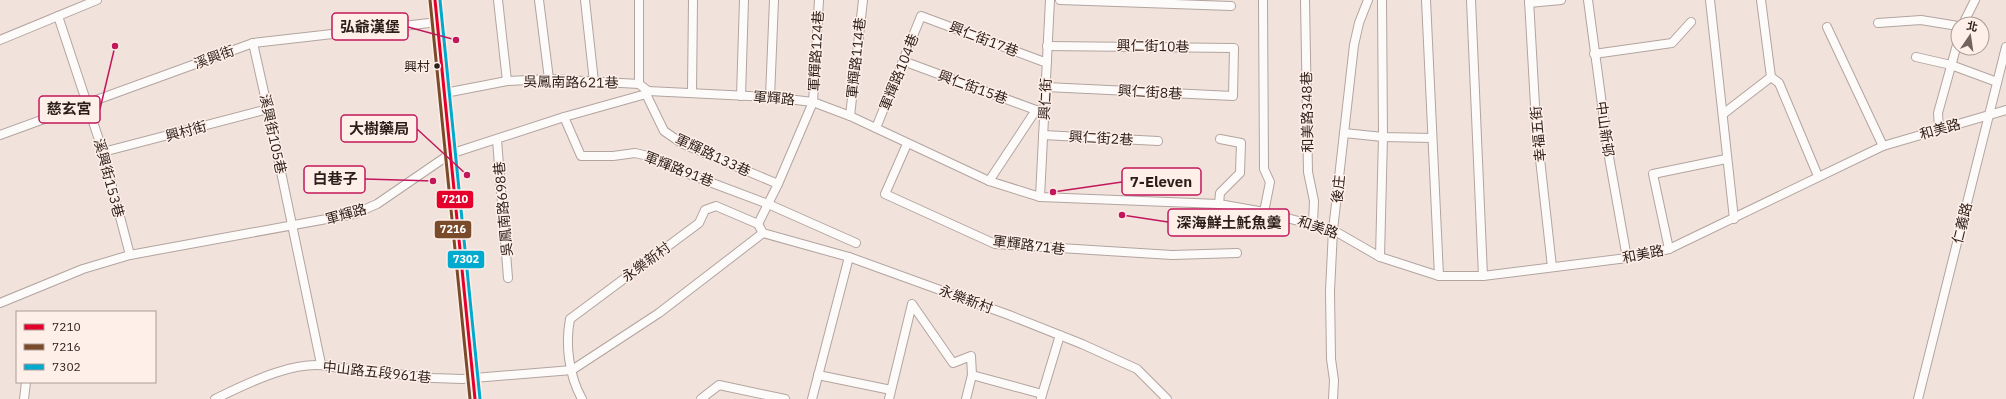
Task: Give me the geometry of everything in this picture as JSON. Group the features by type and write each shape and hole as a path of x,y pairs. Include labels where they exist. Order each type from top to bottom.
{"main road":[{"path":"435,0 446,93 450,154 475,399"}],"street":[{"path":"0,40 97,0"},
{"path":"498,0 507,82"},
{"path":"539,0 549,79"},
{"path":"584,0 594,82"},
{"path":"639,0 639,84"},
{"path":"692,92 693,0"},
{"path":"741,96 744,0"},
{"path":"770,97 774,0"},
{"name":"軍輝路124巷","path":"813,102 819,0"},
{"name":"軍輝路114巷","path":"850,116 862,0"},
{"name":"興仁街","path":"1040,197 1043,135 1040,112 1046,87 1050,0"},
{"path":"1060,0 1231,6"},
{"path":"1264,0 1264,169 1270,182 1264,212"},
{"name":"和美路348巷","path":"1305,0 1308,172 1314,201 1313,223"},
{"name":"後庄","path":"1333,399 1334,380 1331,359 1330,291 1333,230 1354,45 1359,23 1369,0"},
{"path":"1380,256 1383,137 1382,0"},
{"path":"1426,0 1439,276"},
{"path":"1471,0 1483,276"},
{"path":"1529,1 1561,0"},
{"name":"中山新邨","path":"1588,0 1594,54 1609,157 1626,258"},
{"path":"1710,0 1724,114 1726,159 1734,219"},
{"path":"1761,0 1771,77 1778,83 1818,176"},
{"path":"1967,16 1975,0"},
{"name":"幸福五街","path":"1529,1 1536,123 1552,267"},
{"name":"溪興街153巷","path":"58,16 88,102 103,152 130,255"},
{"name":"軍輝路104巷","path":"876,128 921,16"},
{"name":"興仁街17巷","path":"921,16 1047,64"},
{"path":"1878,23 1921,20 1950,25"},
{"name":"溪興街","path":"0,135 253,43 438,22"},
{"path":"1594,54 1672,43 1691,22"},
{"path":"1828,28 1883,146"},
{"name":"溪興街105巷","path":"253,43 292,226"},
{"name":"興仁街10巷","path":"1047,46 1234,48 1233,74"},
{"name":"仁義路","path":"1918,399 2006,47"},
{"path":"1939,128 1938,113 1954,56"},
{"path":"1916,57 1951,65 1997,82"},
{"name":"興仁街15巷","path":"903,61 1040,112"},
{"name":"興仁街8巷","path":"1046,87 1233,96 1233,74"},
{"path":"1724,114 1771,77"},
{"name":"吳鳳南路621巷","path":"446,93 507,82 549,79 639,84 647,92"},
{"name":"軍輝路","path":"0,303 83,269 130,255 354,214 378,204 450,154 647,92 692,92 770,97 813,102 850,116 989,182 1040,197 1219,204 1264,212"},
{"name":"軍輝路133巷","path":"647,92 664,131 683,144 778,184"},
{"path":"473,378 572,370 659,313 763,233 758,224 778,184 813,102"},
{"name":"興村街","path":"103,152 268,109"},
{"name":"和美路","path":"1264,212 1313,223 1333,230 1380,256 1439,276 1483,276 1626,258 1669,249 1883,146 1939,128 2006,110"},
{"path":"989,182 1040,112"},
{"name":"軍輝路91巷","path":"564,118 581,156 613,156 635,153 648,156 691,175 768,204 856,243"},
{"path":"1344,133 1383,137 1432,138"},
{"name":"興仁街2巷","path":"1043,135 1158,141"},
{"path":"1219,204 1220,193 1240,173 1241,143 1220,139"},
{"name":"吳鳳南路698巷","path":"497,140 508,278"},
{"name":"軍輝路71巷","path":"907,144 885,194 995,244 1172,255 1237,253"},
{"path":"1669,249 1653,174 1726,159"},
{"name":"永樂新村","path":"582,399 576,388 572,370 567,335 570,319 699,223 705,210 716,206 758,224"},
{"path":"292,226 321,364"},
{"name":"永樂新村","path":"763,233 849,257 1060,335 1137,369 1167,399"},
{"path":"812,399 849,257"},
{"path":"889,399 912,304 953,363 971,356 972,376 966,399"},
{"path":"972,376 1041,396 1060,335"},
{"name":"中山路五段961巷","path":"215,399 276,372 321,364 333,367 434,378 473,378"},
{"path":"818,375 891,390"},
{"path":"24,399 26,383"},
{"path":"701,399 719,385 785,399"}],"transit line":[{"name":"7216","path":"430,0 470,399"},
{"name":"7210","path":"435,0 475,399"},
{"name":"7302","path":"440,0 480,399"}],"place":[{"name":"弘爺漢堡","path":"456,40"},
{"name":"慈玄宮","path":"115,46"},
{"name":"興村","path":"437,66"},
{"name":"大樹藥局","path":"467,175"},
{"name":"白巷子","path":"433,181"},
{"name":"7-Eleven","path":"1053,192"},
{"name":"深海鮮土魠魚羹","path":"1122,215"}]}
